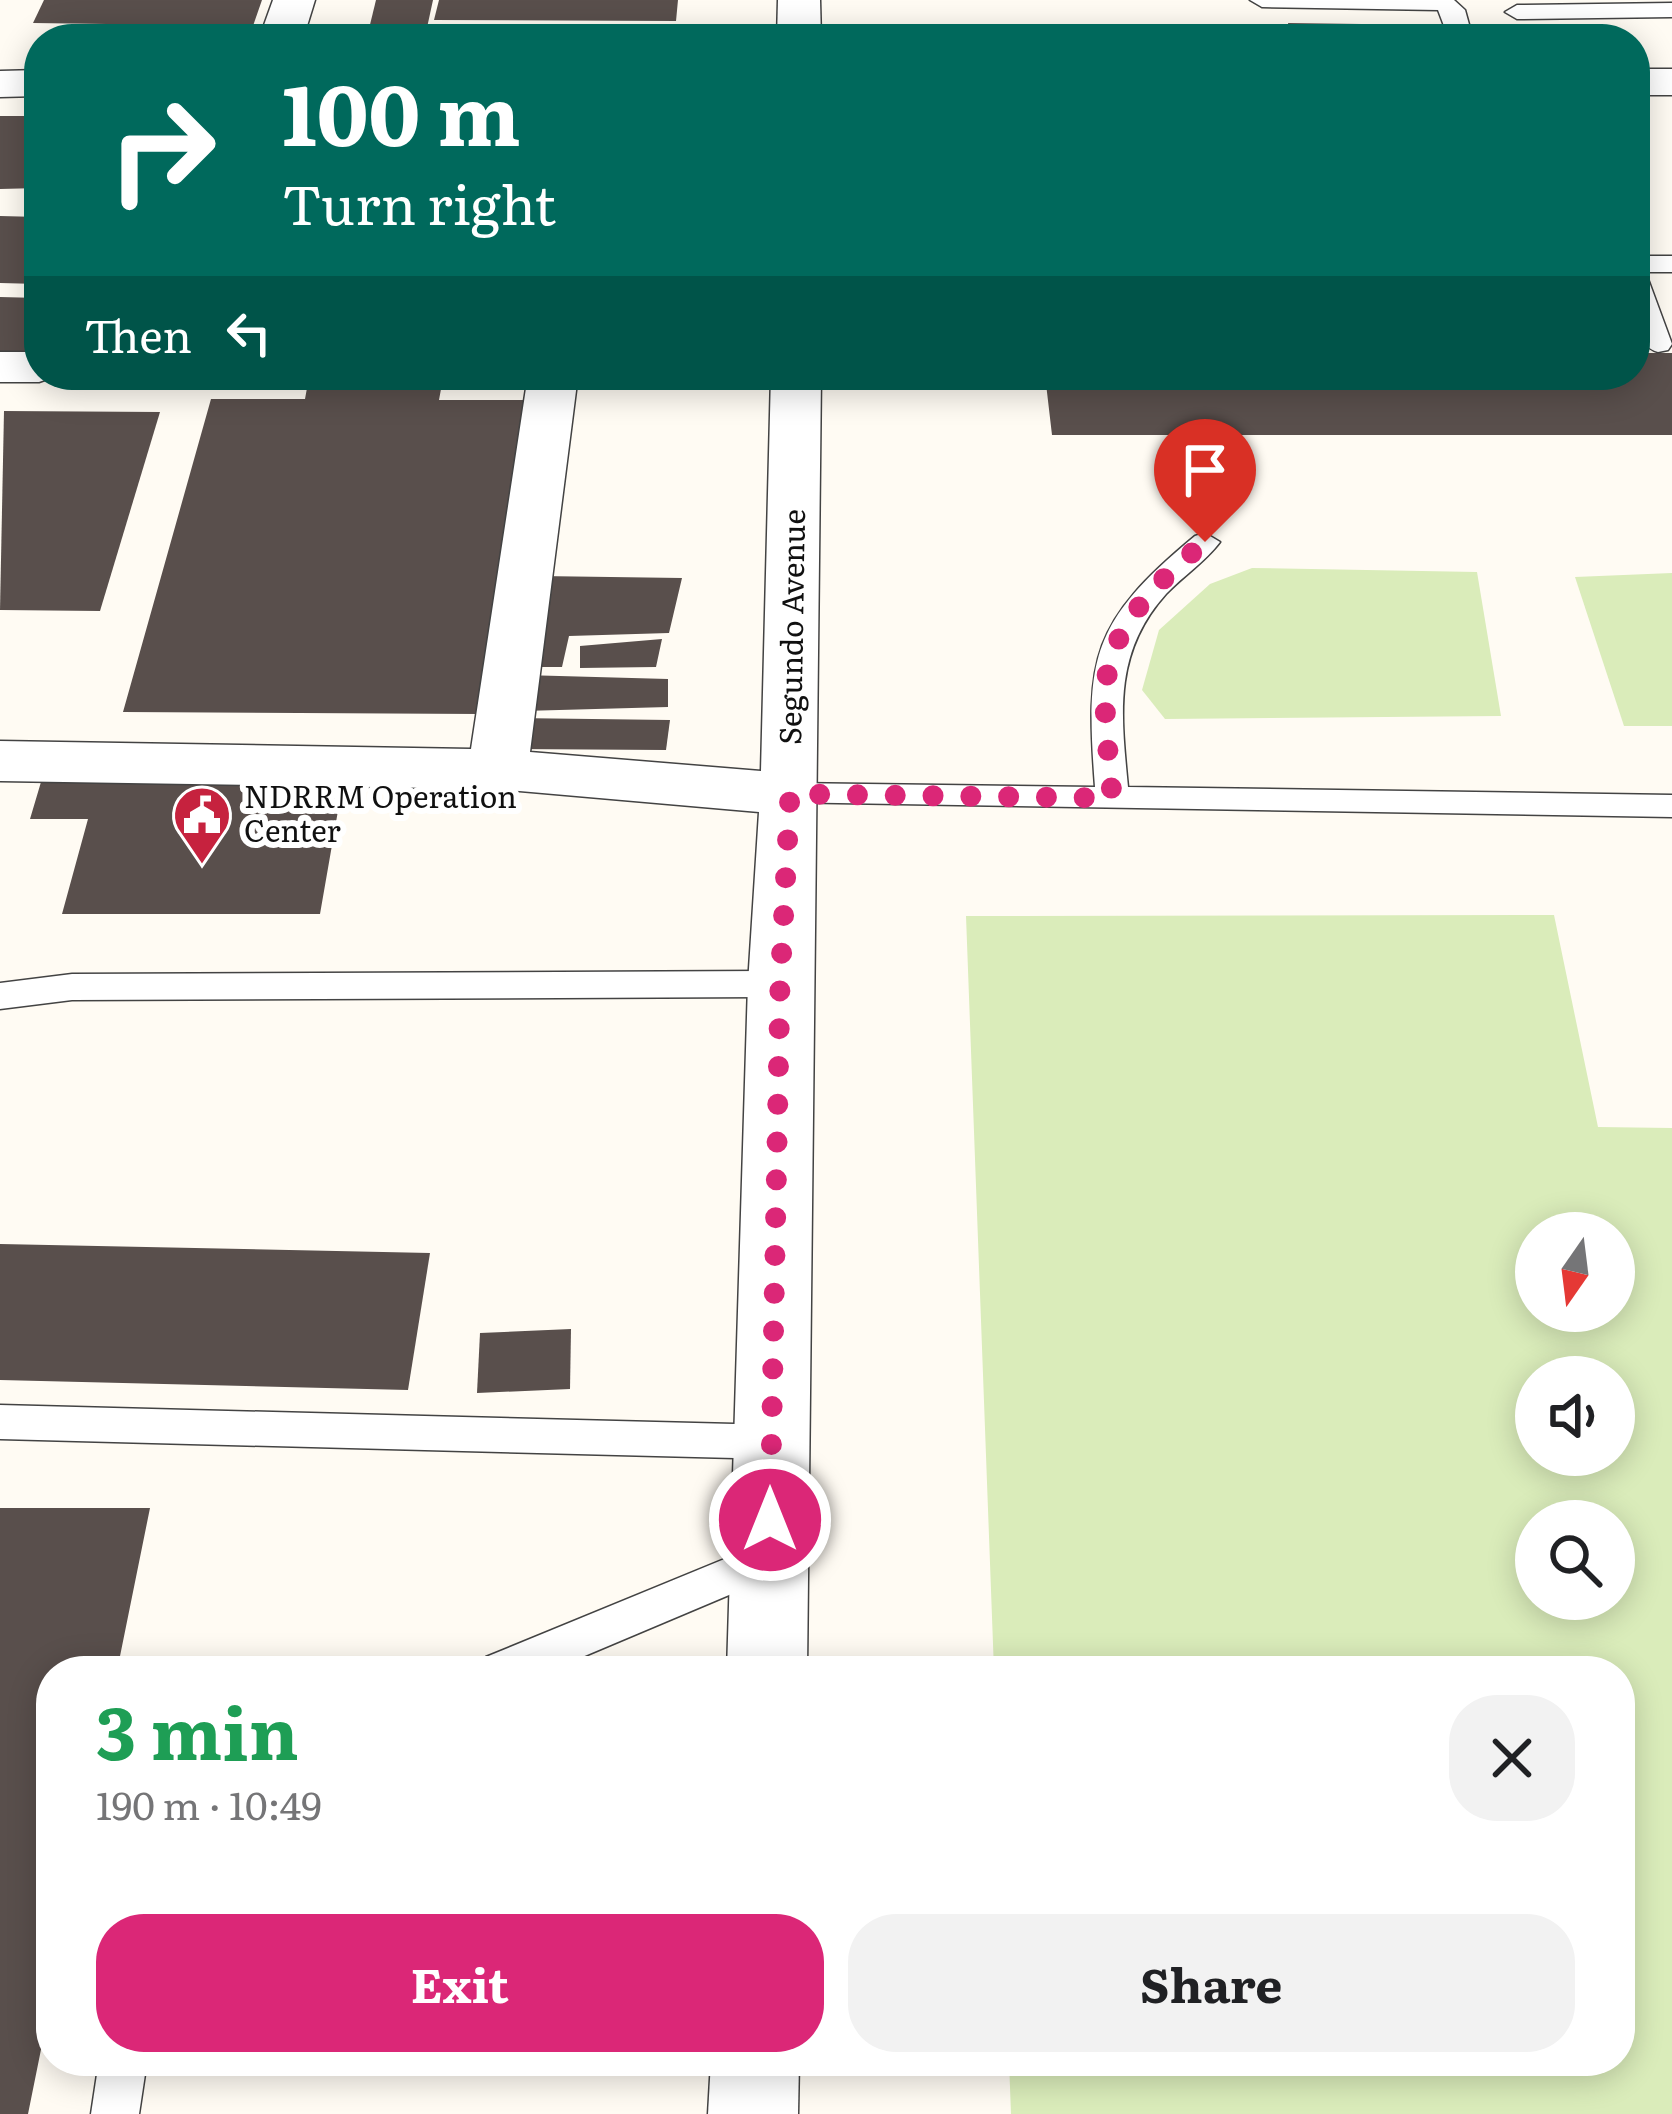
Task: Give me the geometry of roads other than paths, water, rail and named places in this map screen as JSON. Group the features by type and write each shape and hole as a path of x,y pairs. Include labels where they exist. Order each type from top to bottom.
{"street":[{"path":"498,769 551,390"},
{"name":"Segundo Avenue","path":"768,1656 796,390"},
{"path":"0,761 498,769 790,794"},
{"path":"754,2114 755,2076"}],"lane":[{"path":"1262,0 1444,3 1453,10 1457,24"},
{"path":"1515,6 1672,10"},
{"path":"1650,324 1658,344"},
{"path":"1112,798 1106,683 1116,643 1165,578 1205,542"},
{"path":"790,794 1672,806"},
{"path":"0,996 72,987 780,984"},
{"path":"0,1422 770,1442"},
{"path":"537,1656 771,1558"},
{"path":"115,2114 121,2076"}],"place":[{"name":"NDRRM Operation Center","path":"202,866"}]}
